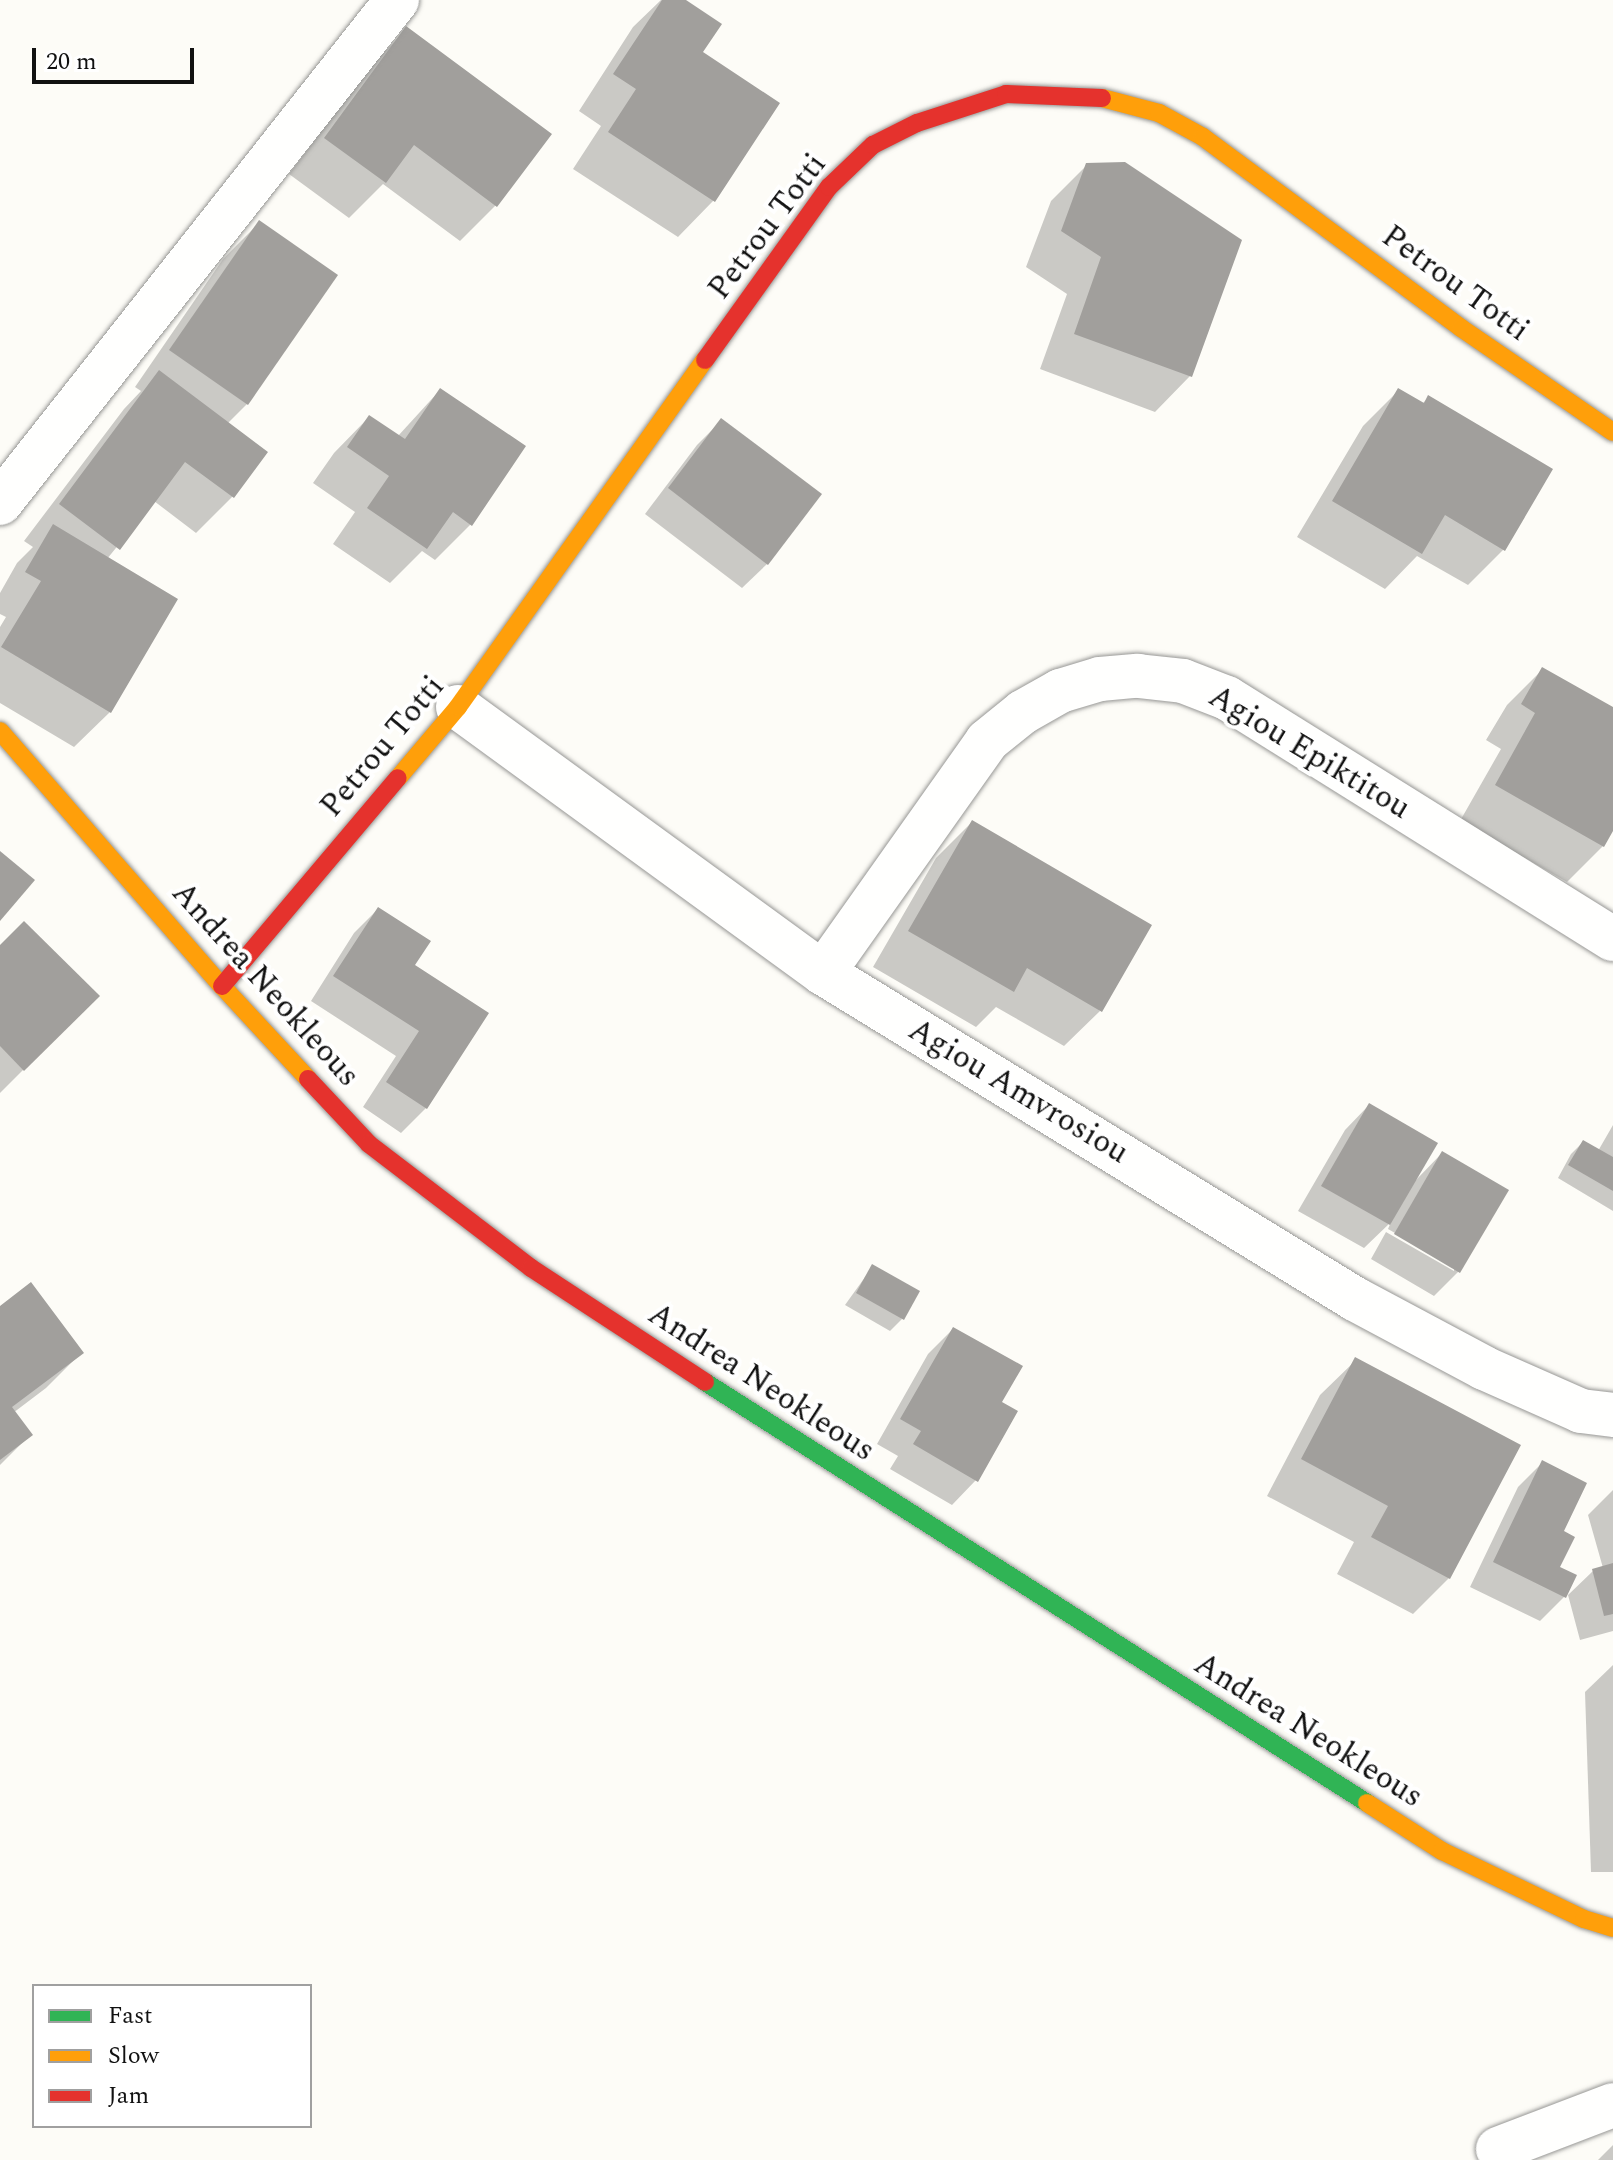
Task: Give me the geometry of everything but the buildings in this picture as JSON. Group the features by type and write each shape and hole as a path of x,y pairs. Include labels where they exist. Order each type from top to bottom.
{"street":[{"path":"0,503 397,0"},
{"name":"Petrou Totti","path":"222,986 458,707 829,187 873,145 917,123 1006,94 1051,93 1105,98 1159,113 1203,137 1461,328 1613,432"},
{"name":"Agiou Epiktitou","path":"823,973 987,741 1023,712 1060,691 1100,679 1138,676 1183,681 1227,698 1613,939"},
{"name":"Agiou Amvrosiou","path":"458,707 823,973 1355,1299 1484,1368 1581,1411 1613,1415"},
{"name":"Andrea Neokleous","path":"0,731 222,986 369,1144 531,1268 780,1432 1442,1851 1584,1919 1613,1928"},
{"path":"1498,2149 1613,2105"}],"traffic: fast":[{"path":"705,1382 1367,1803"}],"traffic: slow":[{"path":"1102,98 1159,113 1203,137 1461,328 1613,432"},
{"path":"398,778 458,707 705,360"},
{"path":"0,731 222,986 308,1079"},
{"path":"1367,1803 1442,1851 1584,1919 1613,1928"}],"traffic: jam":[{"path":"705,360 829,187 873,145 917,123 1006,94 1102,98"},
{"path":"222,986 398,778"},
{"path":"308,1079 369,1144 531,1268 705,1382"}]}
